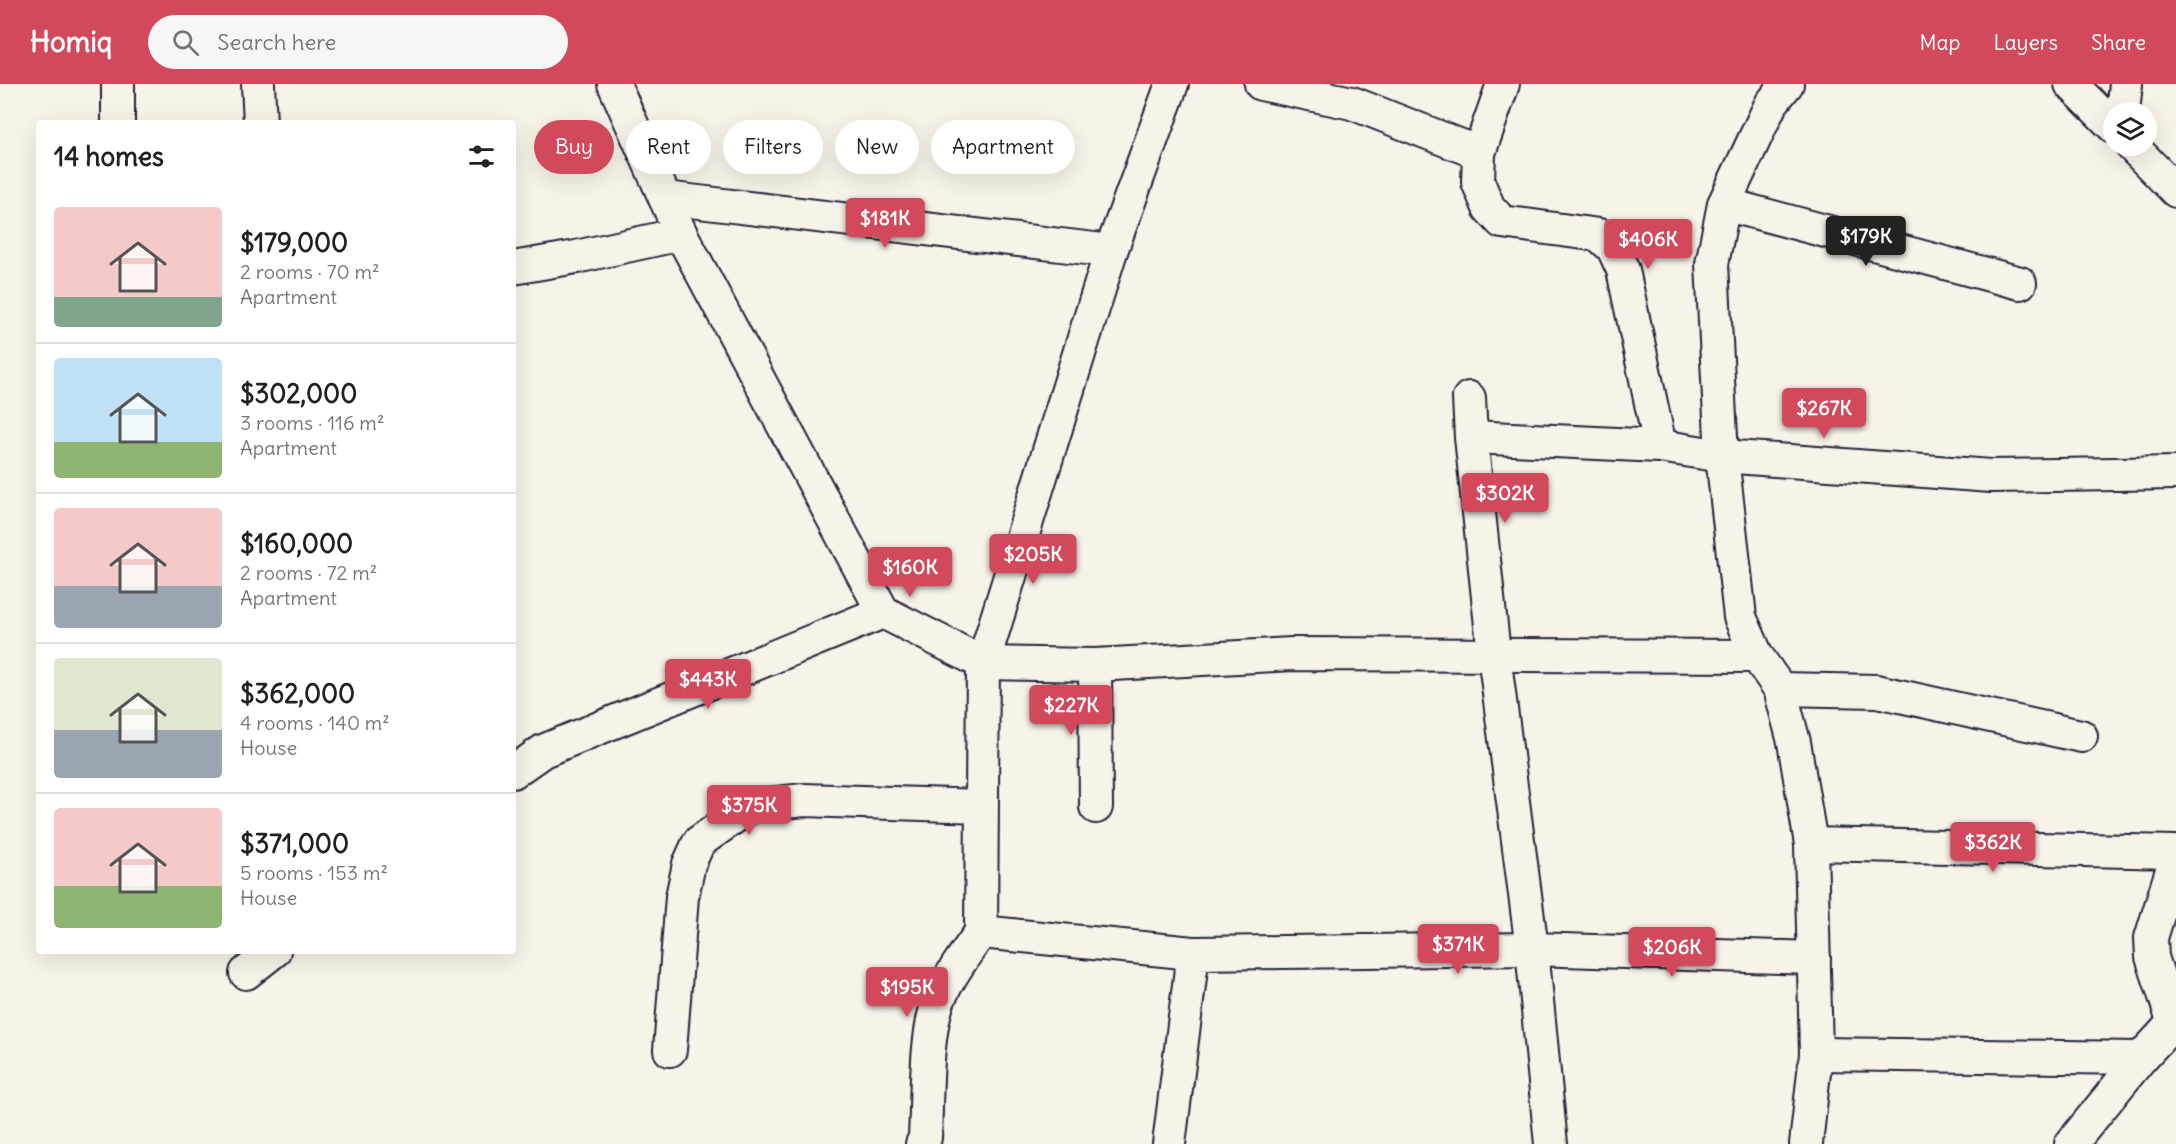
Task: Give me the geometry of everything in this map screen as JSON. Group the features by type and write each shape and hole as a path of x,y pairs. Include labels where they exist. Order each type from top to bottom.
{"street":[{"path":"118,84 118,120"},
{"path":"258,84 261,120"},
{"path":"614,84 681,234 883,612 983,663 1095,665 1292,654 1757,656"},
{"path":"922,1144 925,1138 932,1024 939,1000 951,976 981,932 983,663 1111,251 1172,84"},
{"path":"1261,84 1352,103 1479,153"},
{"path":"1503,84 1479,153 1478,182 1488,208 1502,222 1599,235 1613,248 1623,270 1660,446"},
{"path":"1787,84 1771,104 1724,204 1712,264 1722,456 1740,617 1757,656 1780,689 1794,742 1811,844 1816,1054 1806,1144"},
{"path":"2072,84 2103,116"},
{"path":"2124,102 2126,84"},
{"path":"2142,156 2176,191"},
{"path":"665,198 1111,251"},
{"path":"1724,204 2020,283"},
{"path":"516,267 681,234"},
{"path":"1469,398 1471,437 1494,654 1532,949 1551,1144"},
{"path":"1471,437 1660,446 1722,456 1991,476 2176,473"},
{"path":"516,770 543,751 883,612"},
{"path":"1095,665 1096,807"},
{"path":"1780,689 1877,691 2081,735"},
{"path":"670,1050 682,897 689,864 699,842 750,806 804,800 981,806"},
{"path":"1811,844 2176,852"},
{"path":"2071,1144 2174,1021 2152,957 2151,938 2176,857"},
{"path":"981,932 1193,953 1532,949 1814,958"},
{"path":"1169,1144 1193,953"},
{"path":"246,973 270,954"},
{"path":"1816,1054 2141,1058"}]}
